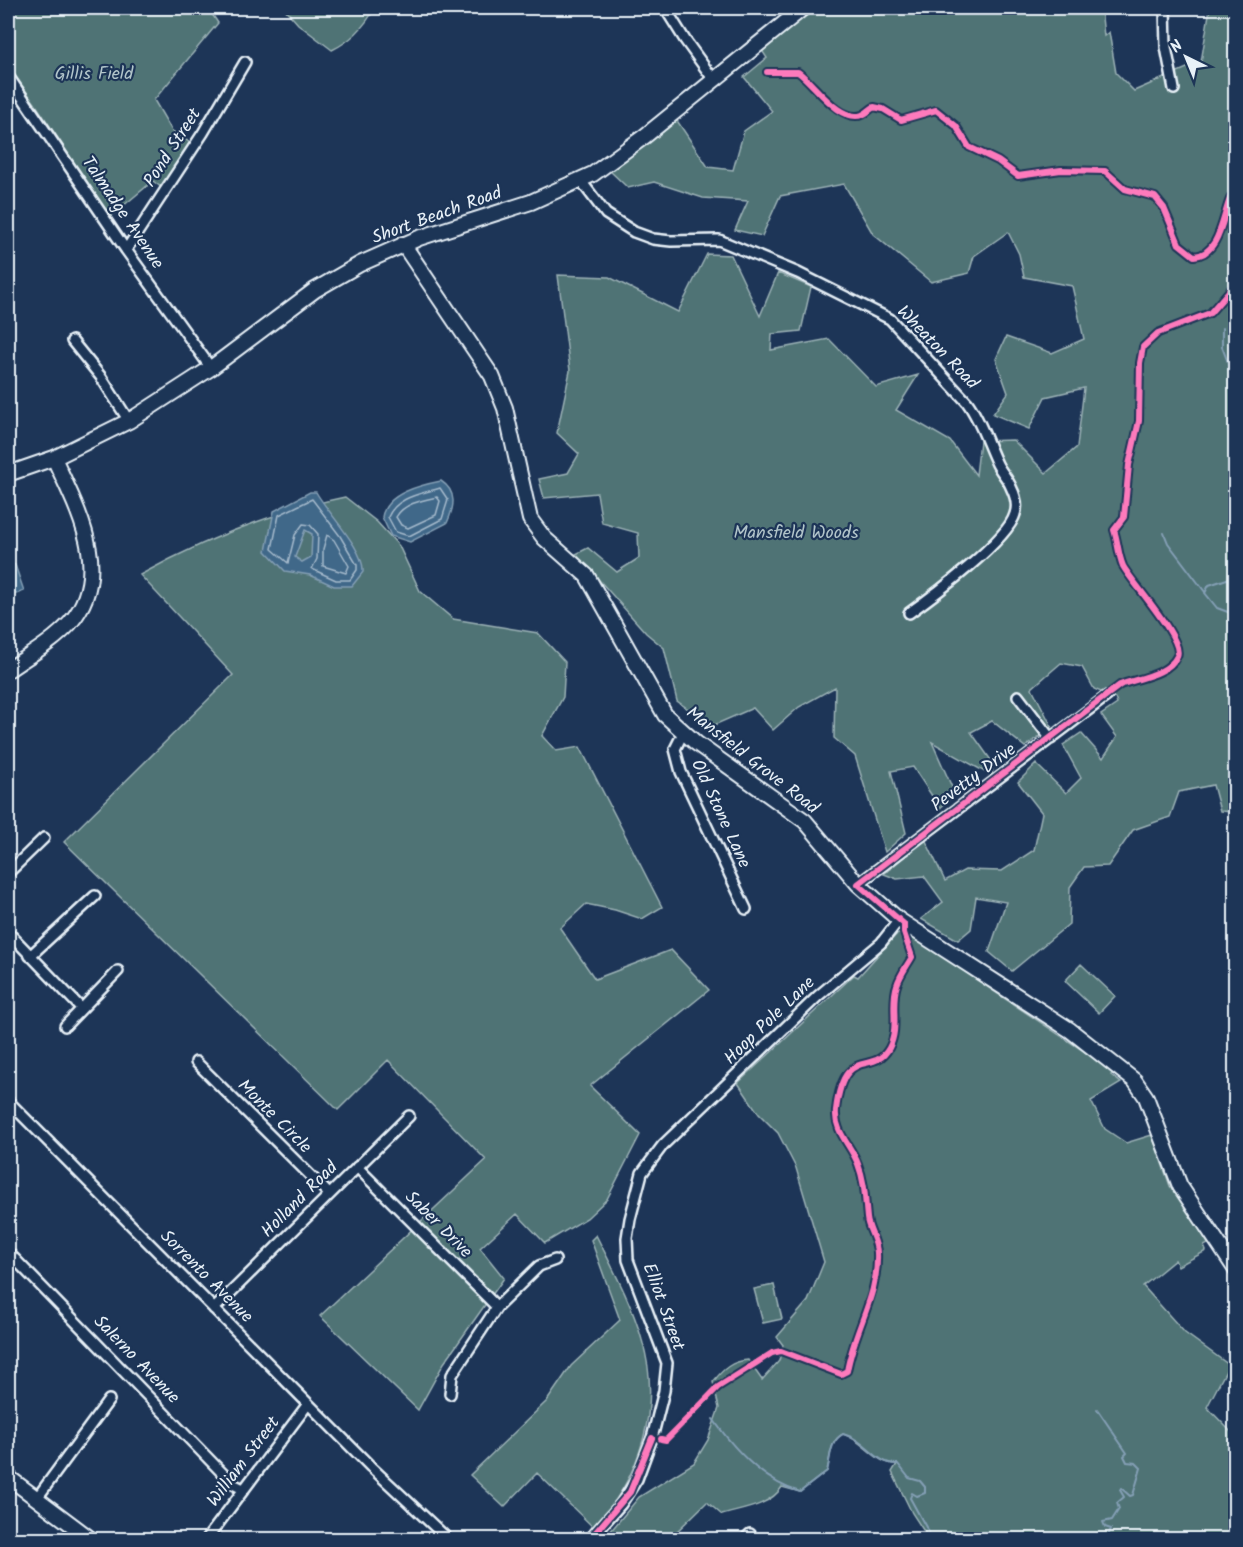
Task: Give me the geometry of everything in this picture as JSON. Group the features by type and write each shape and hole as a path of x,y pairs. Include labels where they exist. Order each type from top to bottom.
{"street":[{"path":"665,8 714,80"},
{"name":"Short Beach Road","path":"8,474 54,458 129,420 211,368 315,290 360,264 403,244 531,202 580,181 622,154 803,8"},
{"path":"1164,8 1166,47 1174,89"},
{"name":"Pond Street","path":"126,250 203,133 245,62"},
{"name":"Talmadge Avenue","path":"8,76 126,250 211,368"},
{"name":"Wheaton Road","path":"580,181 606,214 634,232 653,239 670,241 719,240 798,273 890,319 968,402 977,416 1002,474 1011,486 1016,504 1015,514 995,542 935,594 909,612"},
{"name":"Mansfield Grove Road","path":"403,244 492,376 505,408 530,519 544,538 587,576 656,701 683,732 798,815 858,884 899,920 1070,1030 1135,1081 1146,1097 1180,1186 1236,1270"},
{"path":"72,340 101,377 129,420"},
{"path":"8,670 70,622 84,601 90,584 91,555 87,538 54,458"},
{"path":"1018,696 1051,739"},
{"name":"Pevetty Drive","path":"858,884 1107,696"},
{"name":"Old Stone Lane","path":"683,732 675,749 679,765 746,909"},
{"path":"8,873 44,838"},
{"path":"30,956 95,896"},
{"name":"Hoop Pole Lane","path":"663,1145 818,996 880,943 899,920"},
{"path":"8,932 81,1008"},
{"path":"65,1026 118,971"},
{"name":"Monte Circle","path":"196,1062 329,1194"},
{"name":"Sorrento Avenue","path":"8,1101 381,1477 449,1539"},
{"name":"Holland Road","path":"214,1309 409,1116"},
{"name":"Elliot Street","path":"589,1539 621,1504 637,1479 652,1438 664,1391 667,1363 628,1260 627,1238 642,1173 663,1145"},
{"name":"Saber Drive","path":"357,1167 497,1307"},
{"name":"Salerno Avenue","path":"8,1252 233,1484 243,1489"},
{"path":"450,1394 452,1375 497,1307 539,1266 555,1260"},
{"path":"1236,1334 1236,1359"},
{"path":"37,1498 109,1400"},
{"name":"William Street","path":"206,1539 308,1404"},
{"path":"8,1477 84,1537"}],"green space":[{"name":"Gillis Field","path":"8,8 208,8 218,23 154,100 172,131 191,143 162,188 153,181 110,217 34,102 8,67"},
{"path":"284,8 375,8 357,32 332,50 298,24"},
{"name":"Mansfield Woods","path":"815,8 1101,8 1104,36 1109,32 1116,73 1134,91 1201,62 1210,8 1235,8 1235,812 1220,811 1213,785 1179,792 1170,817 1133,830 1108,866 1084,867 1070,887 1069,924 1012,971 989,952 1006,902 976,897 971,929 958,940 921,919 943,902 924,876 897,879 884,874 925,839 945,881 965,870 1002,871 1034,850 1042,813 1018,782 1036,764 1066,793 1081,778 1063,745 1081,733 1103,758 1117,737 1101,715 1117,704 1115,698 1094,689 1082,667 1061,663 1032,688 1052,727 1025,747 992,721 971,732 993,763 992,776 932,742 955,794 940,808 913,767 891,771 906,833 885,852 855,756 834,738 835,687 799,707 773,730 753,708 712,726 677,701 664,648 646,633 576,554 588,548 617,572 639,558 638,533 602,523 597,493 544,498 539,479 568,473 579,454 557,433 570,371 558,275 609,277 678,312 707,254 731,255 760,316 778,273 811,287 801,331 772,334 771,350 829,339 876,387 918,375 896,410 950,441 976,475 980,441 1013,440 1046,473 1077,447 1084,388 1045,397 1029,429 993,414 1008,393 996,359 1006,337 1052,353 1084,339 1072,286 1024,277 1019,254 1008,232 974,256 969,273 931,282 873,234 844,184 780,196 762,236 735,230 748,201 703,198 654,182 628,188 608,169 676,119 708,167 733,170 744,131 772,111 744,77 767,58 761,49"},
{"path":"345,497 377,522 399,546 420,591 453,619 538,633 565,662 563,697 542,736 556,751 580,747 662,907 642,919 586,904 560,928 595,979 671,950 709,990 590,1086 640,1135 607,1199 587,1218 545,1243 517,1214 480,1248 504,1278 444,1363 418,1410 320,1316 486,1160 388,1060 338,1110 64,842 233,675 140,575 214,538 240,528 291,510"},
{"path":"908,934 1115,1072 1111,1075 1121,1083 1091,1101 1105,1129 1126,1143 1152,1135 1170,1186 1175,1193 1178,1192 1208,1244 1204,1246 1206,1251 1178,1266 1175,1260 1143,1286 1185,1333 1229,1365 1207,1407 1235,1436 1235,1539 929,1539 912,1513 892,1472 897,1464 882,1461 857,1441 843,1434 833,1445 827,1471 800,1492 782,1487 763,1503 722,1515 707,1502 669,1539 619,1539 610,1532 639,1497 694,1463 708,1440 719,1408 713,1382 720,1373 733,1364 748,1360 762,1380 779,1361 783,1345 777,1337 808,1301 824,1262 796,1168 778,1133 759,1114 738,1083 854,975 858,977 896,935"},
{"path":"1081,964 1115,996 1099,1013 1065,981"},
{"path":"596,1235 622,1287 638,1327 648,1365 650,1390 648,1416 635,1464 610,1508 593,1527 537,1473 504,1507 470,1475 547,1401 571,1366 620,1320 591,1240"},
{"path":"774,1285 782,1319 763,1323 754,1289"}],"water":[{"path":"441,481 450,490 453,500 447,523 410,542 391,536 382,517 390,502 406,492"},
{"path":"310,492 316,492 352,542 362,563 363,572 352,586 334,586 310,575 285,571 266,551 274,511","holes":["305,530 312,534 311,557 302,562 295,557"]},
{"path":"8,560 15,565 24,591 8,597"}],"waterway":[{"path":"1222,328 1222,347 1236,383"},
{"path":"1164,533 1168,543 1205,592"},
{"path":"1236,576 1209,585 1205,593 1217,608 1236,615"},
{"path":"1097,1409 1127,1453 1124,1456 1127,1462 1136,1463 1141,1468 1133,1495 1130,1496 1121,1488 1124,1497 1117,1503 1119,1509 1112,1520 1103,1522 1105,1527 1111,1529 1106,1540"},
{"path":"713,1419 730,1442 751,1463 774,1481 800,1492 827,1471 831,1450 838,1437 843,1434 851,1437 883,1461 898,1464 909,1478 920,1481 925,1487 925,1493 917,1496 912,1493 910,1498 933,1540"}],"cycle path":[{"path":"767,72 798,72 827,101 853,116 864,114 874,107 883,109 901,120 936,110 956,126 969,147 998,161 1018,176 1061,170 1105,171 1125,189 1155,197 1164,208 1179,244 1194,256 1204,253 1212,246 1222,225 1228,204 1236,191"},
{"path":"661,1439 666,1440 718,1387 772,1353 781,1351 841,1374 847,1371 874,1283 877,1253 868,1222 860,1171 855,1157 840,1132 836,1110 845,1076 852,1069 882,1056 889,1048 895,1024 895,992 912,957 904,933 904,924 858,884 1120,685 1160,672 1167,668 1177,656 1177,648 1166,625 1123,566 1114,530 1124,517 1129,465 1139,421 1140,363 1143,347 1158,333 1210,313 1236,283"},
{"path":"589,1540 630,1492 652,1438"}]}
